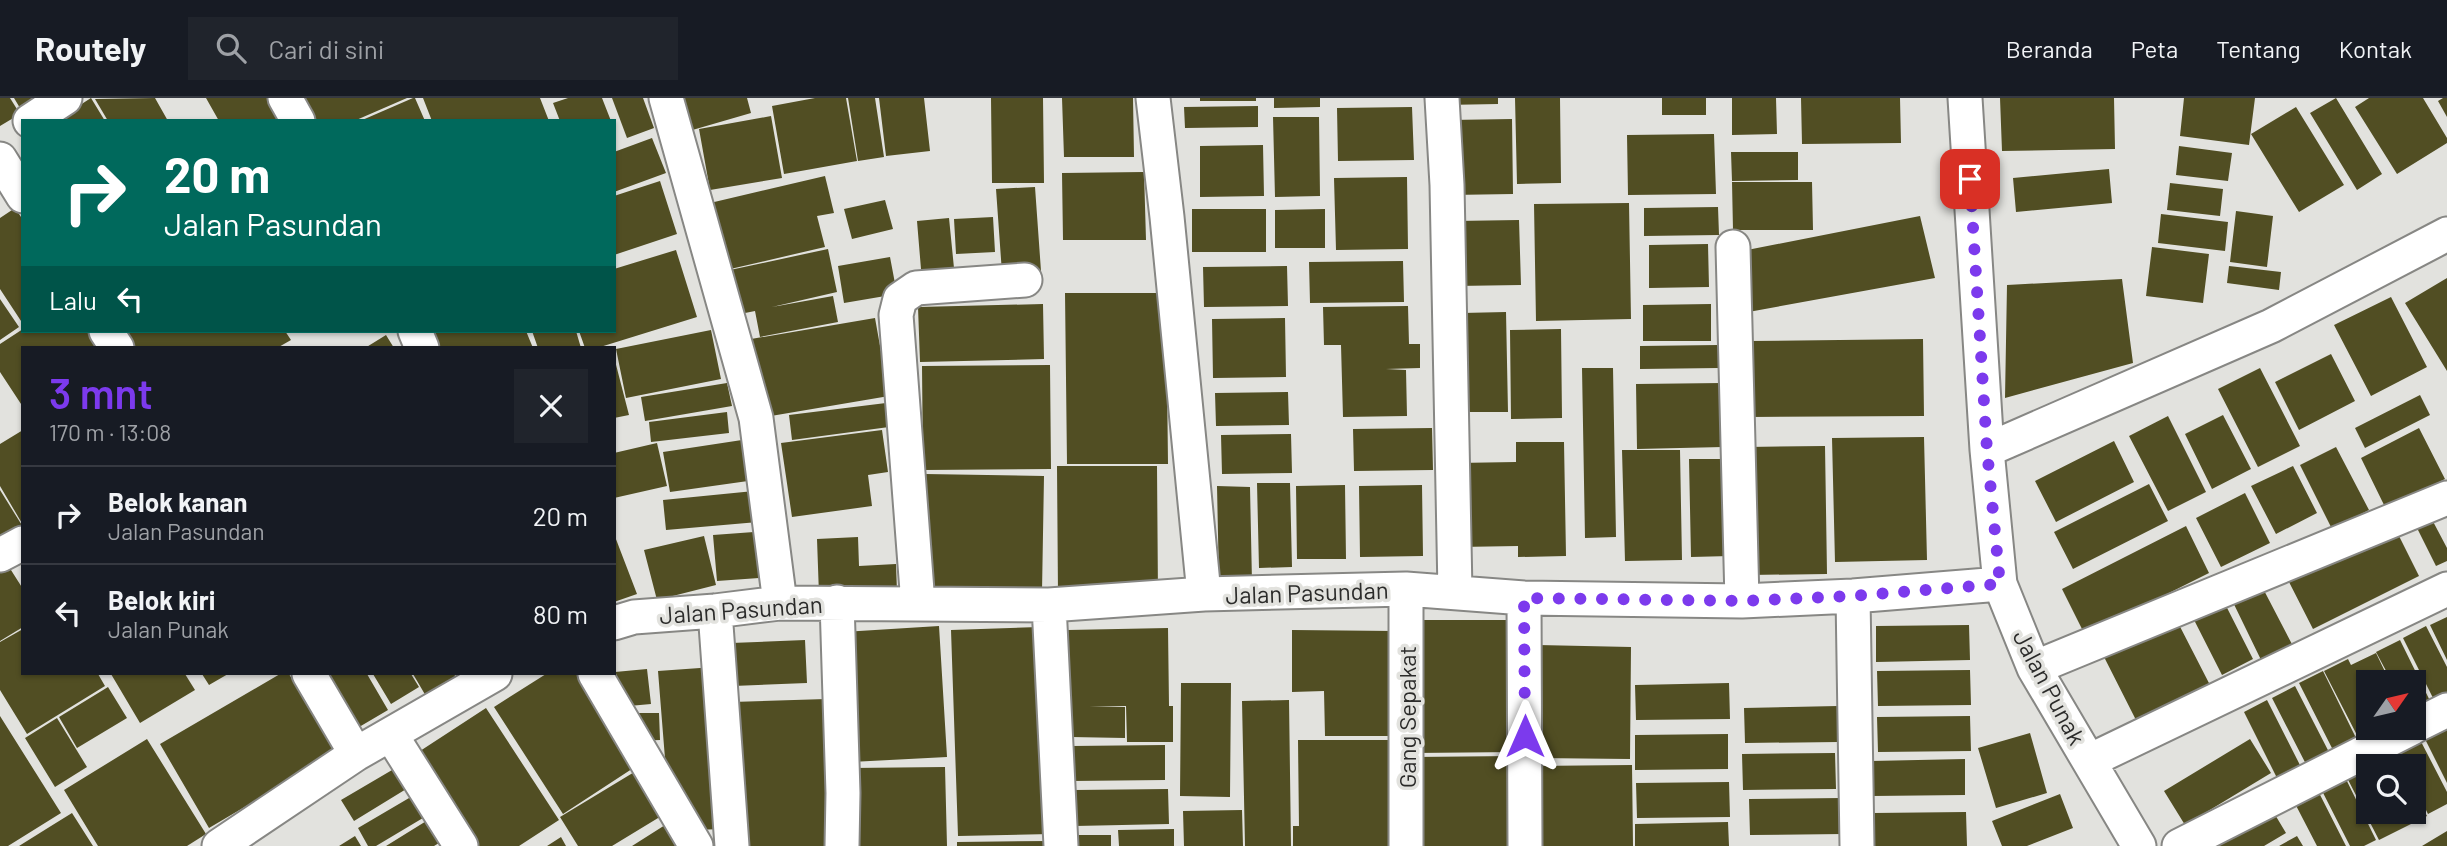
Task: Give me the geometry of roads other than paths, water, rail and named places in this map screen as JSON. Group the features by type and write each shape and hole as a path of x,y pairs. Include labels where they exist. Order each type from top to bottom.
{"street":[{"path":"33,119 65,98"},
{"path":"285,98 297,119"},
{"path":"666,98 757,418 780,603"},
{"path":"1153,98 1204,594"},
{"path":"1442,98 1447,185 1455,592"},
{"name":"Jalan Punak","path":"1965,98 1987,450 2000,584 2034,668 2138,846"},
{"path":"0,140 21,126"},
{"path":"0,159 21,193"},
{"path":"1987,450 2271,326 2447,234"},
{"path":"1733,247 1742,601"},
{"path":"918,604 896,315 900,299 916,288 1025,281"},
{"path":"2034,668 2447,498"},
{"path":"0,555 21,544"},
{"name":"Jalan Pasundan","path":"616,622 634,617 780,603 1049,605 1204,594 1406,589 1524,598 1742,601 1853,596 2000,584"},
{"name":"Gang Sepakat","path":"1406,589 1406,846"},
{"path":"2089,761 2447,589"},
{"path":"1853,596 1857,846"},
{"path":"1524,598 1525,846"},
{"path":"837,602 844,793 842,846"},
{"path":"1049,605 1062,846"},
{"path":"715,611 732,846"},
{"path":"310,675 356,754"},
{"path":"224,845 356,754 493,675"},
{"path":"596,675 696,846"},
{"path":"2426,721 2447,710"},
{"path":"391,735 461,846"},
{"path":"2179,846 2389,740"}]}
